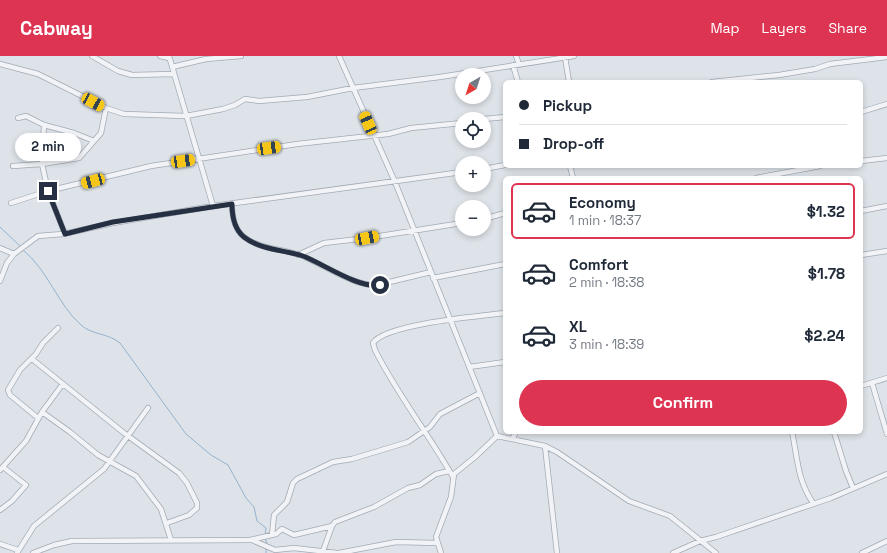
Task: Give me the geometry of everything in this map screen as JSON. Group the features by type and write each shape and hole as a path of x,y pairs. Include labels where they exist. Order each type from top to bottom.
{"street":[{"path":"92,56 118,71 132,75 173,74"},
{"path":"160,56 169,57 213,206"},
{"path":"172,67 206,59 242,56"},
{"path":"339,56 394,182 497,436"},
{"path":"516,56 519,64"},
{"path":"0,64 38,74 106,108 124,114 186,116 223,109 235,105 245,99 259,101 307,97 353,88 447,76 574,56"},
{"path":"565,57 569,80"},
{"path":"731,80 779,75 815,69 830,64 887,57"},
{"path":"513,65 517,80"},
{"path":"863,111 887,104"},
{"path":"13,166 42,164 79,158 103,130 106,108"},
{"path":"18,118 26,116 44,125 74,133 94,141"},
{"path":"491,118 503,117"},
{"path":"11,203 48,191 128,170 373,134 392,133 411,128 455,124"},
{"path":"44,125 42,164 48,191 65,234"},
{"path":"863,161 887,158"},
{"path":"491,168 503,165"},
{"path":"767,176 809,168"},
{"path":"0,281 7,264 14,254 38,236 65,234 113,222 213,206 455,173"},
{"path":"232,204 233,220 244,237 279,251 298,255 344,276 371,285 431,272"},
{"path":"863,211 887,206"},
{"path":"491,216 503,213"},
{"path":"298,255 324,243 367,238 413,229 455,224"},
{"path":"0,248 14,254"},
{"path":"863,255 887,252"},
{"path":"433,278 503,264"},
{"path":"441,553 436,537 438,528 451,497 453,476 425,431 392,384 375,350 374,343 376,340 390,332 451,320 503,313"},
{"path":"38,418 8,392 19,373 32,359 43,343 58,328"},
{"path":"32,359 128,436 182,476 197,503 197,508 193,512 167,523"},
{"path":"469,367 503,362"},
{"path":"863,385 887,378"},
{"path":"872,383 887,434"},
{"path":"0,510 12,501 26,485 2,468 26,442 38,418 62,384"},
{"path":"272,535 274,514 287,502 293,484 297,479 333,462 352,459 408,442 425,431 440,414 480,393"},
{"path":"0,544 17,552 34,526 110,463 148,408"},
{"path":"42,412 110,463 136,476 161,509 167,523 171,540"},
{"path":"513,438 515,434"},
{"path":"792,434 800,478 806,493 813,503"},
{"path":"835,434 853,488"},
{"path":"453,476 497,436 513,438 545,446 578,465 629,500 670,516 716,553"},
{"path":"545,446 557,553"},
{"path":"33,553 54,545 72,541 252,540 272,535 282,530 294,535 332,526 339,520 374,507 408,488 420,485 436,474 450,471"},
{"path":"673,553 700,541 722,535 813,503 887,474"},
{"path":"323,552 332,526"},
{"path":"252,540 275,550 294,548 338,553 396,542 437,543"},
{"path":"862,553 873,551 887,541"}],"waterway":[{"path":"0,227 20,246"},
{"path":"23,250 39,267 73,317 90,331 110,337 120,343 186,434 211,455 228,465 246,498 254,507 257,521 266,528 265,535"},
{"path":"265,538 267,544"},
{"path":"266,548 266,553"}],"route":[{"path":"48,191 65,234 113,222 122,222 232,204 233,222 242,235 247,239 288,254 302,256 344,276 368,285 380,285"}]}
